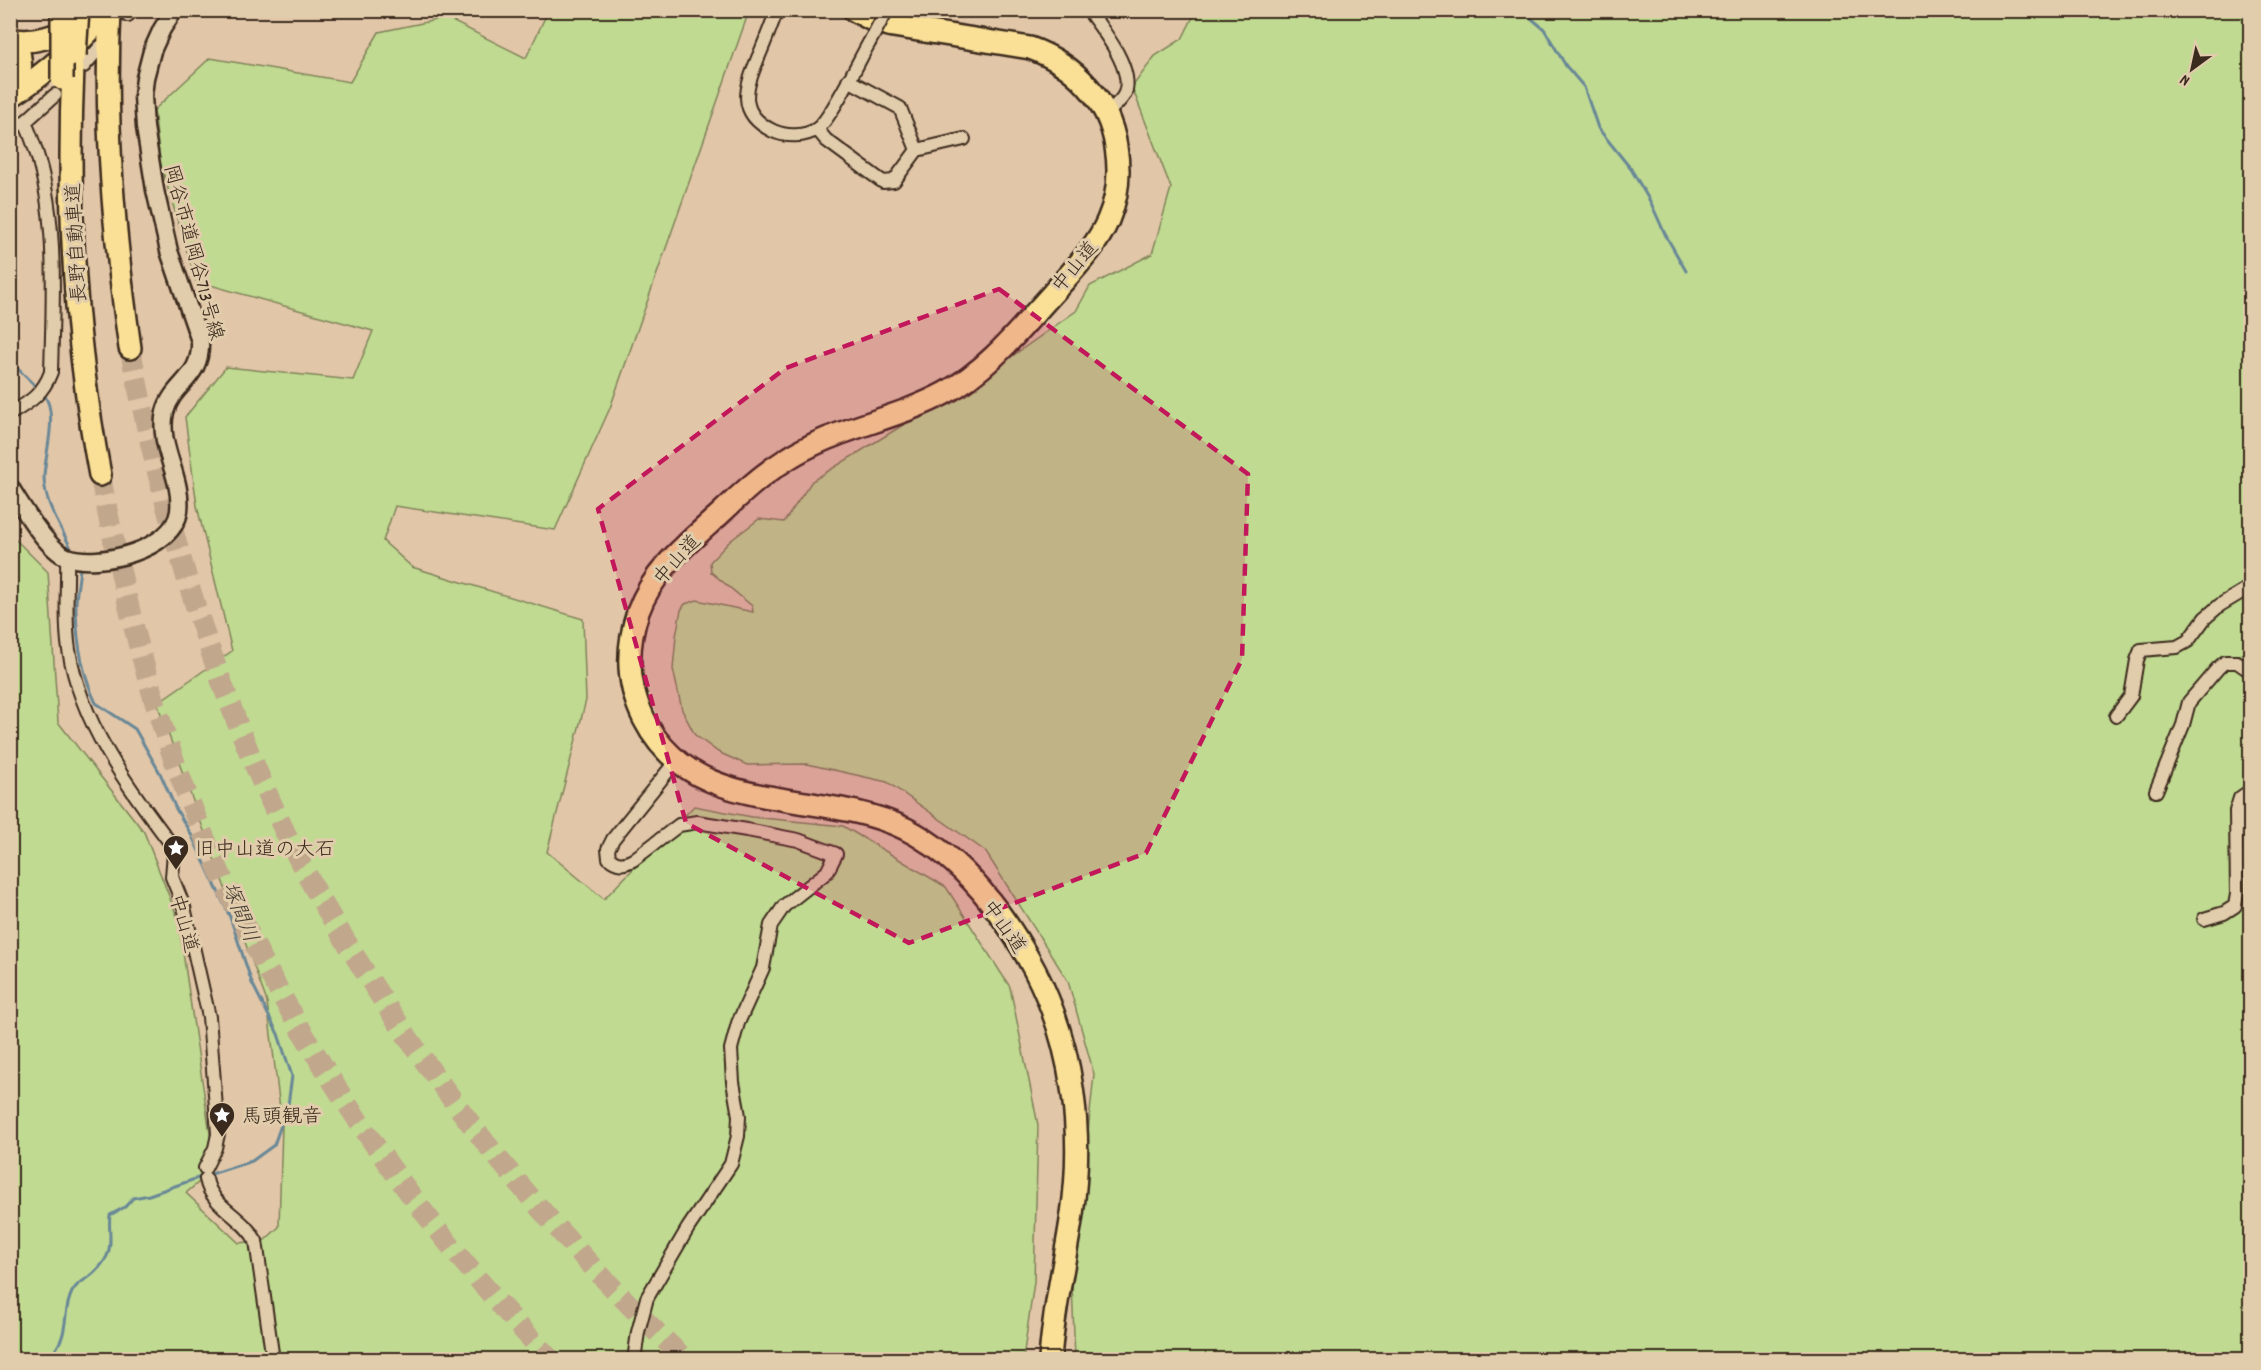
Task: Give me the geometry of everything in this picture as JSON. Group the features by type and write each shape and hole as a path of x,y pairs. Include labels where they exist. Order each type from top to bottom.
{"highway":[{"path":"12,47 53,37 85,22 97,10"},
{"name":"中山道","path":"854,10 876,22 893,26 1012,44 1046,54 1076,74 1092,92 1106,114 1117,149 1116,198 1110,215 1088,254 1011,339 969,378 944,393 915,406 819,441 786,459 747,489 676,554 652,584 637,615 629,664 637,705 650,731 676,761 698,775 731,789 767,798 829,805 888,821 909,830 956,865 998,912 1018,943 1036,973 1057,1023 1071,1083 1075,1116 1076,1157 1072,1213 1055,1310 1050,1359"},
{"name":"長野自動車道","path":"68,12 69,77 64,170 88,415 100,475"},
{"path":"10,97 52,67 86,35 115,19"},
{"name":"長野自動車道","path":"115,19 110,154 121,285 130,348"},
{"path":"10,88 19,77 21,67 21,56 12,47"}],"street":[{"name":"岡谷市道岡谷713号線","path":"74,558 136,553 155,544 166,535 179,513 177,484 165,441 164,423 171,399 197,365 200,340 169,251 161,220 148,153 143,96 152,51 174,10"},
{"path":"777,10 747,87 747,104 754,118 782,135 800,135 817,129 828,116 887,10"},
{"path":"1090,11 1116,52 1128,78 1124,95 1106,114"},
{"path":"10,127 25,122 69,77 115,19"},
{"path":"848,80 900,108 917,150"},
{"path":"10,414 39,394 51,372 54,255 46,191 38,156 25,122"},
{"path":"817,129 826,140 883,182 894,181 917,150 964,139"},
{"path":"10,487 49,542 74,558"},
{"name":"中山道","path":"74,558 66,616 75,678 98,736 128,785 171,844 174,853 172,877 184,908 209,1017 218,1134 205,1174 211,1196 246,1225 256,1240 273,1359"},
{"path":"2116,716 2131,696 2141,650 2177,647 2188,641 2205,618 2220,604 2250,587"},
{"path":"2156,791 2183,725 2189,702 2225,662 2237,662 2250,670"},
{"path":"634,1359 647,1298 688,1228 731,1164 738,1136 739,1116 733,1082 731,1049 738,1023 763,968 771,925 784,906 827,872 836,854 798,840 697,822 679,825 625,864 615,863 609,858 608,849 676,761"},
{"path":"2204,919 2224,913 2235,906 2238,894 2236,812 2240,798 2250,791"}],"highlighted area":[{"path":"999,289 1248,474 1242,659 1146,853 909,943 686,823 598,509 786,368"}],"green space":[{"path":"548,11 749,11 610,408 555,530 395,506 383,541 412,567 583,619 586,700 547,852 604,899 694,806 752,817 843,826 946,887 1010,987 1038,1125 1034,1282 1023,1359 11,1359 10,534 48,572 58,722 144,832 178,919 212,1147 202,1162 199,1182 186,1193 239,1243 265,1240 279,1227 282,1125 267,1002 157,703 232,651 197,506 185,417 226,367 353,380 373,331 196,281 160,162 154,110 210,58 350,82 379,32 446,18 526,58"},
{"path":"1196,11 2250,11 2250,1359 1075,1359 1072,1285 1094,1074 1068,981 985,851 887,782 807,764 747,765 718,752 695,735 682,710 673,669 676,636 681,610 685,604 697,600 753,612 752,606 711,572 710,562 730,541 759,519 784,522 812,481 967,388 1076,311 1090,286 1152,254 1171,188 1132,87 1155,56 1182,39"}],"waterway":[{"path":"1528,10 1531,18 1544,29 1566,66 1584,87 1598,128 1631,169 1686,271"},
{"name":"塚間川","path":"10,361 39,390"},
{"name":"塚間川","path":"43,394 48,401 51,421 44,476 45,487 50,506 73,553"},
{"name":"塚間川","path":"79,564 76,606 78,634 84,670 91,693 96,703 135,729 160,773 230,917 252,983 278,1034 292,1076 288,1105 274,1145 252,1161 208,1175"},
{"name":"塚間川","path":"47,1360 60,1342 72,1292 97,1270 107,1256 110,1246 110,1215 125,1207 133,1198 149,1195 201,1177"},
{"path":"899,1356 910,1354 943,1360"}],"tunnel":[{"path":"130,348 174,536 213,658 260,778 314,887 398,1022 472,1125 553,1223 640,1316 686,1360"},
{"path":"100,475 133,623 164,732 210,850 247,930 288,1007 334,1083 383,1156 436,1227 492,1295 551,1360"}],"place":[{"name":"旧中山道の大石","path":"176,871"},
{"name":"馬頭観音","path":"222,1138"}]}
